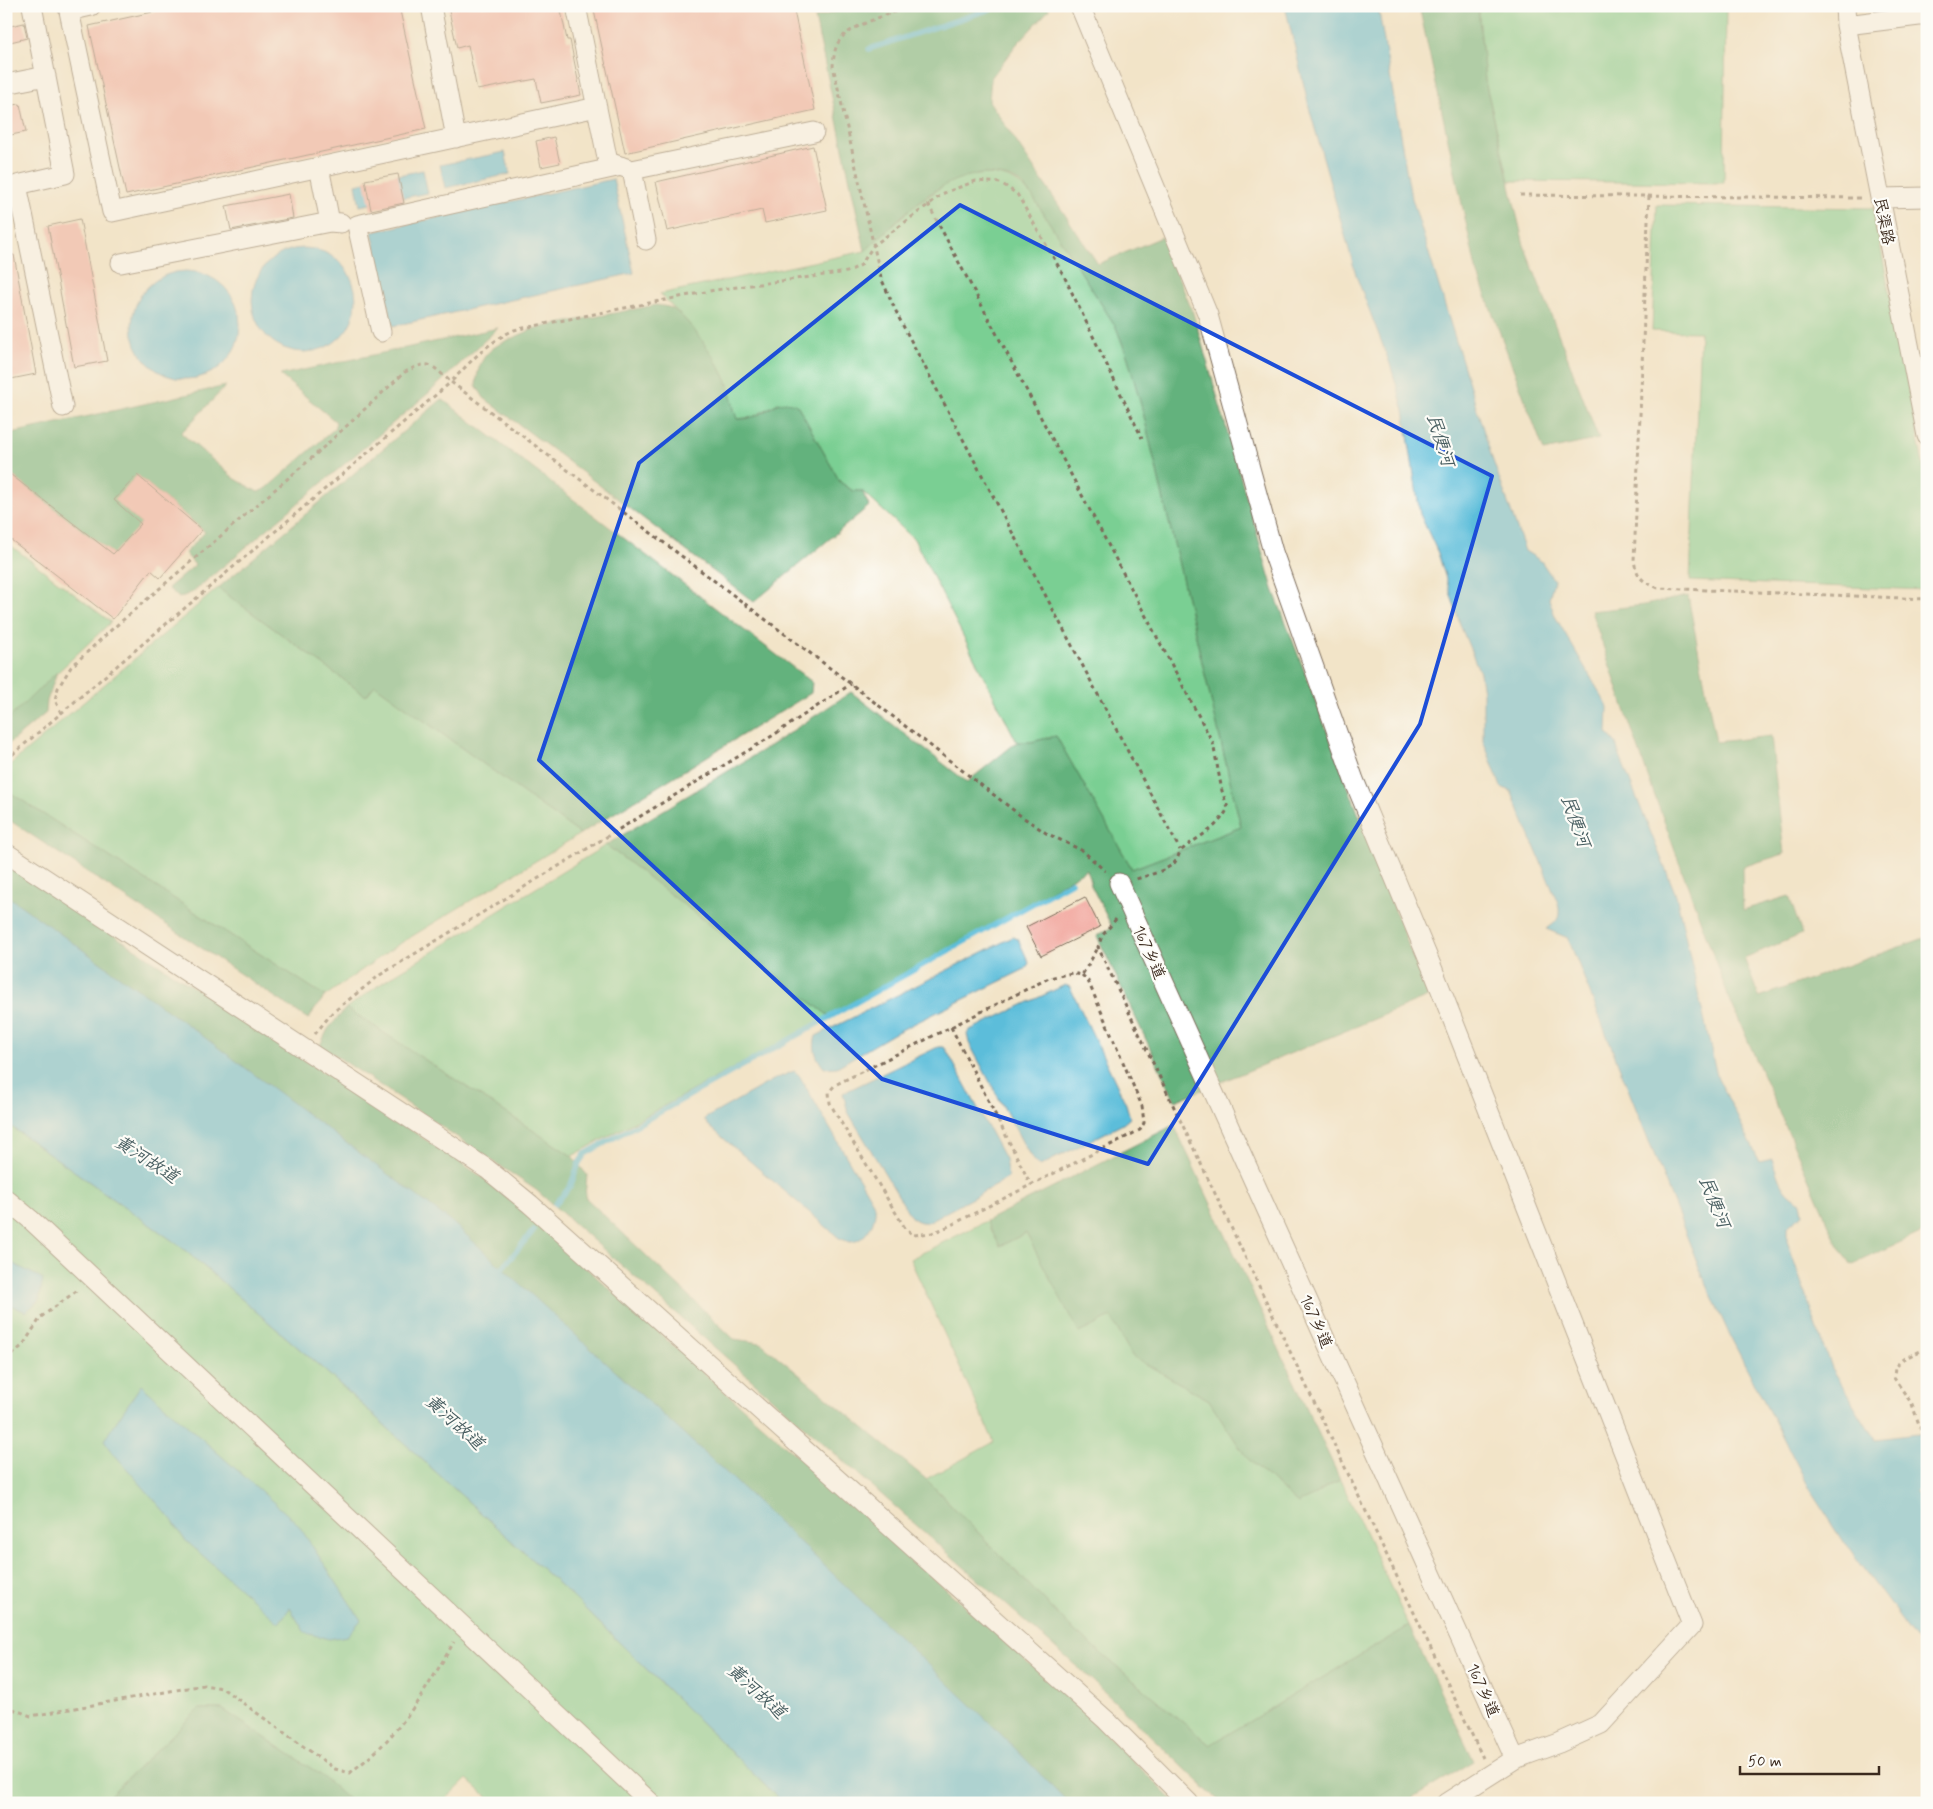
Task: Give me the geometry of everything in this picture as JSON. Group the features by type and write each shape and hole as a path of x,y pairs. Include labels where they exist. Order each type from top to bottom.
{"street":[{"path":"32,6 65,174 17,185 63,407"},
{"path":"91,6 69,11 112,212 597,107"},
{"path":"431,6 456,138"},
{"path":"576,6 608,162 626,168"},
{"path":"1080,6 1208,315 1273,552 1354,780 1436,979 1692,1625 1601,1724 1559,1743 1515,1759 1446,1803"},
{"path":"1846,16 1927,15"},
{"name":"民渠路","path":"1846,16 1927,436"},
{"path":"6,84 46,76"},
{"path":"121,263 330,222 357,225 626,168 814,132"},
{"path":"319,167 330,222"},
{"path":"626,168 646,240"},
{"path":"1880,198 1927,197"},
{"path":"357,225 381,332"},
{"path":"6,853 487,1169 530,1204 1099,1713 1189,1803"},
{"name":"167乡道","path":"1119,884 1515,1759"},
{"path":"6,1199 93,1278 651,1803"}],"path":[{"path":"911,6 860,25 841,37 835,50 833,66 881,278 899,318 1180,850"},
{"path":"6,760 451,382 475,357 498,338 514,330 715,290 848,272 861,265 874,246 928,204 944,193 976,181 1001,183 1017,194 1064,276 1142,438"},
{"path":"1520,195 1880,198"},
{"path":"1649,196 1634,561 1637,575 1644,582 1658,588 1927,599"},
{"path":"61,713 56,700 58,688 71,667 110,631 314,456 405,372 422,364 432,366 851,684 1021,816 1046,833 1083,851 1119,884 1155,873 1175,863 1180,850 1207,834 1221,821 1228,808 1222,791 1213,743 928,204"},
{"path":"306,1050 319,1028 332,1014 380,975 772,736 851,684"},
{"path":"1082,975 1098,948 1102,936 1116,918 1130,907"},
{"path":"1098,948 1490,1775"},
{"path":"1072,973 1082,975 1088,981 1142,1106 1144,1123 1140,1130 932,1234 913,1235 905,1228 830,1103 829,1092 835,1085 1049,978 1072,973"},
{"path":"951,1027 1031,1185"},
{"path":"6,1360 24,1344 41,1317 93,1278"},
{"path":"1927,1348 1903,1359 1895,1367 1894,1378 1912,1404 1927,1448"},
{"path":"6,1704 31,1716 204,1684 222,1688 335,1769 350,1773 394,1733 421,1697 464,1627"}],"highlighted area":[{"path":"960,205 1492,476 1420,724 1148,1164 882,1079 539,760 639,463"}],"green space":[{"path":"854,6 1048,6 1049,10 1016,45 991,78 989,101 1098,264 1162,237 1193,313 1273,589 1428,997 1175,1101 1097,936 1112,927 1091,885 1087,869 968,939 829,1016 606,845 771,745 851,692 967,782 1017,742 1031,742 1056,736 1132,869 1241,827 1143,412 1128,358 1116,327 1033,197 1020,183 1007,177 979,174 960,179 942,187 908,211 865,251 815,18"},
{"path":"1419,6 1478,6 1485,81 1524,245 1599,439 1544,451 1476,269"},
{"path":"1478,6 1726,6 1724,183 1509,181 1485,81"},
{"path":"990,174 1014,181 1033,197 1116,327 1128,358 1143,412 1241,827 1132,869 1056,736 1031,742 1017,742 914,539 862,491 853,491 840,482 798,406 778,403 753,417 737,419 732,407 728,384 693,328 660,294 865,251 908,211 946,184 964,176"},
{"path":"1657,205 1873,208 1927,485 1927,590 1690,581 1700,332 1652,331"},
{"path":"656,305 669,307 678,313 704,343 725,377 737,419 753,417 780,403 791,403 798,406 840,482 853,491 862,491 869,506 754,602 484,398 476,385 482,361 492,349 532,329"},
{"path":"498,328 431,391 193,592 179,598 168,588 195,565 185,553 205,532 137,475 114,500 141,524 114,555 6,471 6,433 226,386 181,433 234,478 258,492 267,488 334,429 336,422 280,375"},
{"path":"442,399 812,682 811,693 580,834 375,685 366,696 218,588"},
{"path":"6,542 111,622 6,721"},
{"path":"218,588 366,696 375,685 580,834 396,946 325,996 6,790 6,768"},
{"path":"1688,596 1716,742 1771,736 1784,854 1742,867 1743,910 1789,896 1802,934 1744,958 1759,997 1927,937 1927,1230 1851,1265 1835,1239 1727,993 1653,791 1591,611 1644,605"},
{"path":"57,672 47,701 46,713 6,746 6,721"},
{"path":"6,790 325,996 308,1019 6,818"},
{"path":"606,845 829,1016 572,1156 346,1008 388,979"},
{"path":"6,864 490,1182 1078,1707 1176,1803 1066,1803 6,896"},
{"path":"346,1008 572,1156 587,1175 585,1197 734,1339 761,1343 926,1479 1071,1628 1210,1745 1409,1626 1474,1761 1405,1803 1221,1803 1093,1681 536,1190 320,1045 328,1029"},
{"path":"6,1123 180,1246 323,1369 574,1598 783,1803 494,1803 467,1779 442,1803 352,1803 321,1775 222,1709 199,1709 102,1803 6,1803"},
{"path":"1174,1125 1340,1479 1298,1504 1246,1457 1209,1400 1132,1356 1111,1317 1079,1333 1026,1233 1000,1246 986,1221"},
{"path":"986,1221 1000,1246 1026,1233 1079,1332 1111,1317 1132,1356 1209,1400 1246,1457 1298,1504 1340,1479 1409,1626 1210,1745 1071,1628 926,1479 994,1442 910,1259"},
{"path":"199,1709 222,1709 321,1775 352,1803 102,1803"}],"water":[{"name":"民便河","path":"1285,6 1378,6 1410,192 1492,458 1525,551 1541,561 1554,580 1549,599 1555,616 1608,707 1607,733 1616,743 1676,895 1717,1076 1760,1162 1772,1159 1785,1190 1801,1202 1803,1214 1787,1227 1787,1241 1831,1368 1875,1439 1927,1433 1927,1463 1895,1467 1927,1508 1927,1655 1846,1545 1811,1491 1730,1336 1701,1272 1568,938 1546,929 1558,919 1558,903 1511,791 1501,787 1483,740 1483,693 1480,673 1461,627 1438,553 1420,514 1404,410 1390,364 1357,278 1310,111"},
{"path":"505,152 510,174 445,188 440,165"},
{"path":"423,170 428,193 360,206 356,184"},
{"path":"613,179 634,273 393,326 372,232"},
{"path":"304,248 324,252 341,263 352,280 356,300 352,320 341,337 324,348 304,352 284,348 267,337 256,320 252,300 256,280 267,263 284,252"},
{"path":"186,271 207,275 224,287 236,304 240,325 236,346 224,363 207,375 186,379 165,375 148,363 136,346 132,325 136,304 148,287 165,275"},
{"name":"黄河故道","path":"6,895 192,1028 452,1222 731,1477 987,1720 1069,1803 783,1803 574,1598 323,1369 180,1246 6,1123"},
{"path":"1013,937 1018,939 1029,963 1025,969 895,1033 837,1067 824,1068 821,1064 815,1049 816,1036"},
{"path":"1065,985 1070,987 1126,1104 1130,1118 1123,1124 1040,1166 1034,1162 1025,1147 969,1043 967,1034 970,1030"},
{"path":"938,1047 944,1047 947,1051 1005,1159 1008,1177 928,1222 923,1222 911,1217 848,1112 843,1093"},
{"path":"794,1071 799,1075 875,1206 873,1223 866,1234 857,1241 850,1242 839,1238 708,1125 704,1119 773,1080"},
{"path":"6,1260 43,1279 39,1300 26,1312 6,1303"},
{"path":"141,1385 297,1523 361,1620 347,1636 329,1639 305,1633 290,1608 279,1623 184,1539 172,1520 114,1454 104,1440"}],"building":[{"path":"180,6 399,6 426,129 126,195 89,26"},
{"path":"448,6 560,6 567,40 570,40 581,95 541,103 536,79 477,90 468,45 457,48"},
{"path":"593,6 793,6 815,110 625,153"},
{"path":"24,23 27,38 6,43 6,27"},
{"path":"20,104 26,132 6,136 6,106"},
{"path":"554,137 560,163 541,167 536,141"},
{"path":"813,146 827,210 765,223 762,210 667,231 656,182"},
{"path":"398,174 404,203 371,210 365,180"},
{"path":"289,194 293,218 231,230 226,206"},
{"path":"80,219 107,361 74,367 48,226"},
{"path":"14,255 36,374 6,380 6,256"},
{"path":"6,471 113,554 141,524 114,500 137,475 202,530 160,578 151,570 113,619 6,536"},
{"path":"1085,897 1100,927 1041,956 1026,927"}],"waterway":[{"path":"869,49 1000,6"},
{"path":"555,1204 570,1187 579,1163 585,1154 1071,882"},
{"path":"498,1273 534,1230"},
{"path":"1859,1495 1927,1469"}]}
